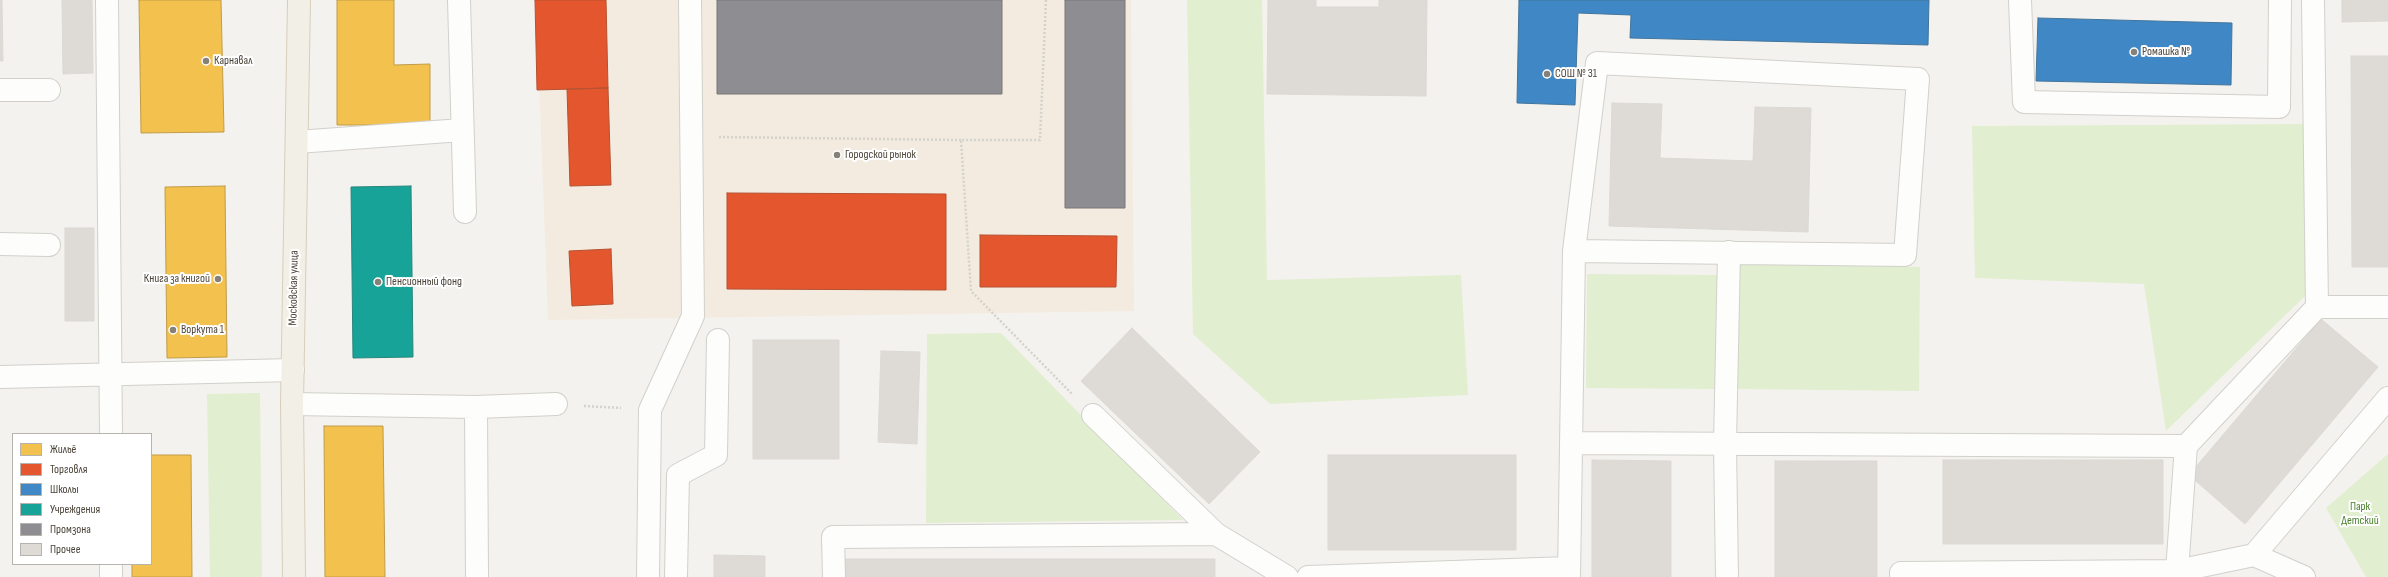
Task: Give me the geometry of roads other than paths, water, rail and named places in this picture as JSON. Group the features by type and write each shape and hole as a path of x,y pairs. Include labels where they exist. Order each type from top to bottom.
{"main road":[{"name":"Московская улица","path":"294,577 292,404 299,0"}],"street":[{"path":"108,0 112,375 111,433"},
{"path":"459,0 465,212"},
{"path":"648,577 650,410 693,316 690,0"},
{"path":"2020,0 2024,102 2279,107 2280,0"},
{"path":"2177,571 2186,446 2317,307 2313,0"},
{"path":"1308,577 1569,573 1574,251 1597,63 1918,79 1905,255 1574,251"},
{"path":"0,90 49,90"},
{"path":"297,142 462,130"},
{"path":"0,244 49,244"},
{"path":"1727,577 1725,444 1729,252"},
{"path":"2317,307 2388,307"},
{"path":"676,577 678,475 716,455 718,340"},
{"path":"0,377 293,370"},
{"path":"2254,555 2388,398"},
{"path":"292,404 476,407 556,404"},
{"path":"476,407 477,577"},
{"path":"1092,415 1216,534 1287,577"},
{"path":"1572,443 2186,446"},
{"path":"834,577 833,537 1216,534"},
{"path":"1901,577 1901,573 2177,571 2254,555 2304,577"},
{"path":"111,565 111,577"}],"place":[{"name":"Ромашка №","path":"2134,52"},
{"name":"Карнавал","path":"206,61"},
{"name":"СОШ № 31","path":"1547,74"},
{"name":"Городской рынок","path":"837,155"},
{"name":"Книга за книгой","path":"218,279"},
{"name":"Пенсионный фонд","path":"378,282"},
{"name":"Воркута 1","path":"173,330"}],"park label":[{"name":"Парк Детский","path":"2360,514"}]}
